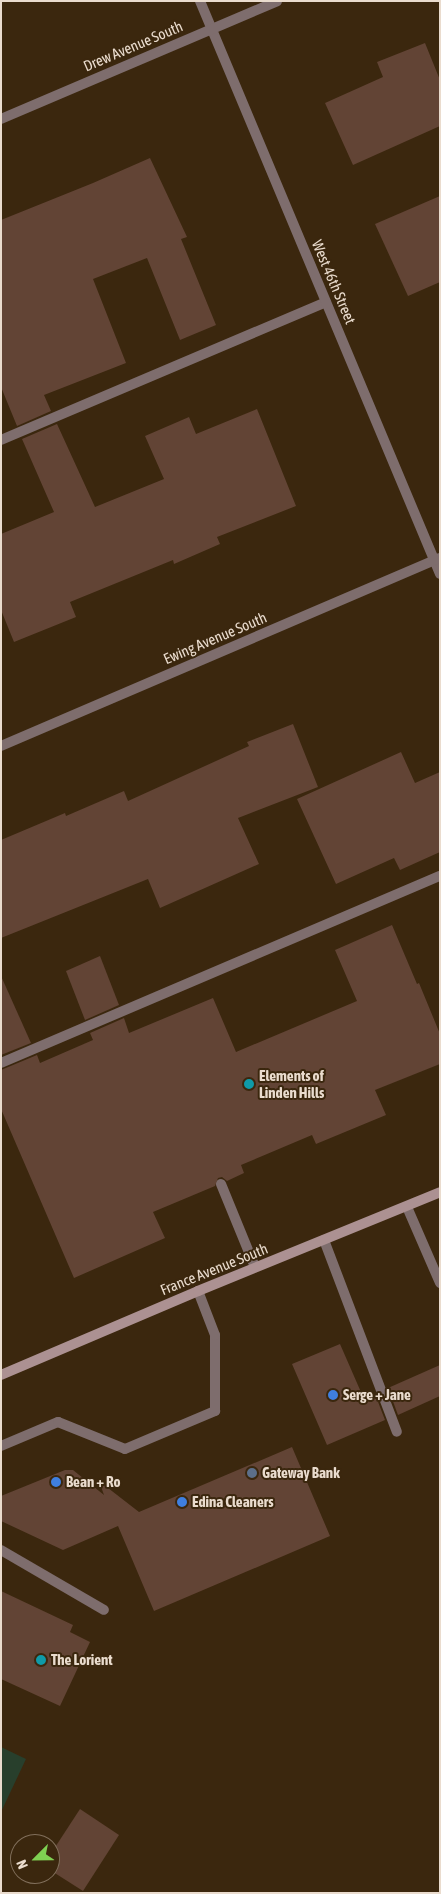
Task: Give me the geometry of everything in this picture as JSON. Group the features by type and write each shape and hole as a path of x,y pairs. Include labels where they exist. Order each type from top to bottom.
{"main road":[{"name":"France Avenue South","path":"1,1376 198,1291 440,1192"}],"street":[{"name":"West 46th Street","path":"200,1 326,302 437,559 440,574"},
{"name":"Drew Avenue South","path":"1,119 277,1"},
{"path":"1,440 326,302"},
{"name":"Ewing Avenue South","path":"1,746 437,559"},
{"path":"1,1063 440,876"},
{"path":"220,1184 256,1268"},
{"path":"407,1206 440,1284"},
{"path":"324,1240 397,1432"},
{"path":"1,1446 58,1422 125,1449 215,1411 216,1335 198,1291"},
{"path":"1,1550 104,1610"}],"green space":[{"path":"1,1747 26,1759 1,1812"}],"building":[{"path":"425,43 440,80 440,126 353,165 325,103 383,77 377,62"},
{"path":"150,158 187,237 181,239 216,325 180,340 147,258 93,279 126,363 44,395 51,411 17,426 1,387 1,220"},
{"path":"440,196 440,282 408,296 375,224"},
{"path":"257,409 296,506 217,537 220,544 174,564 173,560 70,602 76,617 14,642 1,610 1,534 54,512 22,439 57,424 95,507 164,479 145,436 189,417 196,434"},
{"path":"293,724 318,787 238,818 259,864 160,908 148,879 1,938 1,840 65,813 66,816 124,791 128,801 249,746 247,742"},
{"path":"401,752 415,783 440,772 440,852 400,870 394,858 336,884 297,799"},
{"path":"392,925 440,1034 440,1064 375,1090 386,1115 316,1144 312,1135 241,1165 244,1173 227,1181 222,1177 218,1178 215,1186 153,1212 165,1238 74,1278 1,1109 1,1070 37,1055 40,1063 93,1040 90,1033 124,1018 129,1033 213,998 236,1052 357,1001 335,950"},
{"path":"100,956 119,1005 85,1020 66,971"},
{"path":"1,976 31,1043 1,1055"},
{"name":"Serge + Jane","path":"340,1344 364,1399 375,1394 385,1420 327,1445 292,1364"},
{"path":"440,1365 440,1396 398,1415 388,1388"},
{"path":"292,1447 330,1536 154,1611 118,1526 63,1550 1,1521 1,1496 65,1470 73,1470 104,1495 99,1481 139,1512"},
{"name":"The Lorient","path":"1,1591 73,1625 70,1632 90,1642 60,1706 1,1679"},
{"path":"80,1809 119,1835 83,1891 60,1876 60,1840"}],"place":[{"name":"Elements of Linden Hills","path":"249,1084"},
{"name":"Serge + Jane","path":"333,1395"},
{"name":"Gateway Bank","path":"252,1473"},
{"name":"Bean + Ro","path":"56,1482"},
{"name":"Edina Cleaners","path":"182,1502"},
{"name":"The Lorient","path":"41,1660"}]}
